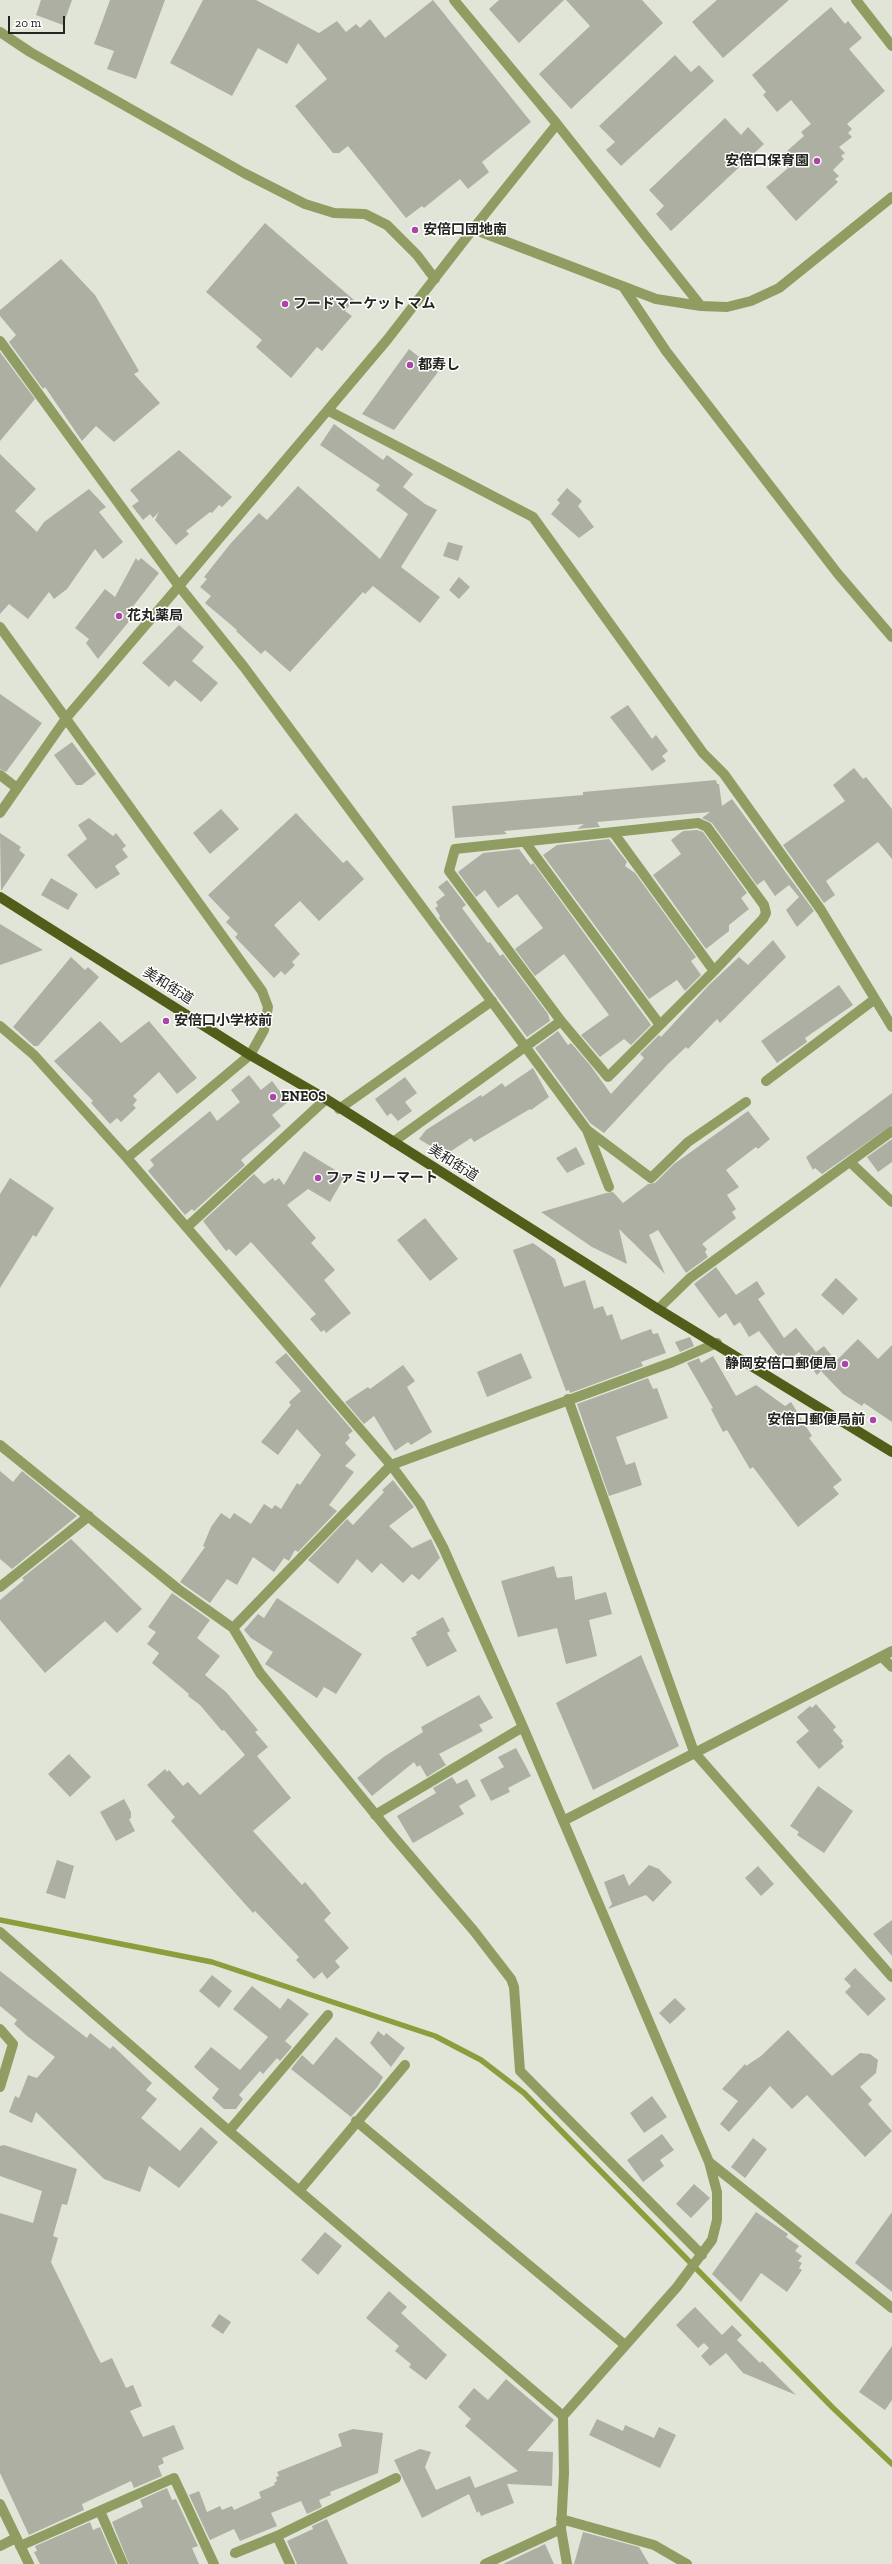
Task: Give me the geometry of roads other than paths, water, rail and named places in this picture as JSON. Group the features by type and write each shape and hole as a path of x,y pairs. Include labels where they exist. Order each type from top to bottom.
{"main road":[{"name":"美和街道","path":"0,897 658,1309 892,1452"}],"street":[{"path":"454,0 557,124 701,306"},
{"path":"856,0 892,46"},
{"path":"0,32 30,52 250,177 305,204 334,213 365,214 387,225 417,255 435,278"},
{"path":"0,813 67,717 329,411 472,229 557,124"},
{"path":"472,229 656,299 701,306 727,307 751,301 778,288 892,197"},
{"path":"624,288 666,351 838,574 892,637"},
{"path":"0,341 179,586 244,667 587,1130 609,1187"},
{"path":"329,411 533,517 694,740 724,774 821,910 892,1028"},
{"path":"0,627 67,717 159,850 262,991 268,1007 264,1030 250,1054 127,1158"},
{"path":"0,775 18,788"},
{"path":"698,823 708,827 764,905 766,913 763,919 714,971 608,1078 561,1021 449,871 455,850 613,832 698,823"},
{"path":"613,832 714,971"},
{"path":"525,842 660,1025"},
{"path":"766,1081 875,999"},
{"path":"339,1109 492,1001"},
{"path":"393,1142 561,1021"},
{"path":"0,1026 34,1054 127,1158 391,1465 420,1504 443,1547 523,1727 708,2162 717,2192 717,2220 712,2240 702,2255 563,2416 564,2473 561,2524 567,2564"},
{"path":"187,1227 326,1100"},
{"path":"587,1130 651,1178 688,1142 746,1102"},
{"path":"658,1309 690,1278 892,1131"},
{"path":"850,1162 892,1202"},
{"path":"234,1628 391,1465 568,1399 673,1362 717,1344"},
{"path":"568,1399 694,1752 892,1977"},
{"path":"0,1445 178,1589 234,1628 260,1673 375,1814 474,1930 511,1979 514,1988 520,2071 702,2255"},
{"path":"0,1587 89,1516"},
{"path":"563,1821 892,1651"},
{"path":"882,1657 892,1667"},
{"path":"375,1814 523,1727"},
{"path":"0,1932 229,2131 563,2416"},
{"path":"229,2131 328,2015"},
{"path":"0,2029 13,2044 0,2087"},
{"path":"299,2191 405,2065"},
{"path":"356,2122 625,2345"},
{"path":"708,2162 892,2308"},
{"path":"0,2546 18,2542 100,2511 174,2478 214,2564"},
{"path":"235,2553 277,2536 396,2478"},
{"path":"0,2504 29,2564"},
{"path":"100,2511 124,2564"},
{"path":"485,2564 561,2524 654,2545 687,2564"},
{"path":"277,2536 290,2564"}],"waterway":[{"path":"0,1920 212,1962 435,2036 481,2060 524,2093 833,2408 892,2464"}],"place":[{"name":"安倍口保育園","path":"817,161"},
{"name":"安倍口団地南","path":"415,230"},
{"name":"フードマーケット マム","path":"285,304"},
{"name":"都寿し","path":"410,365"},
{"name":"花丸薬局","path":"119,616"},
{"name":"安倍口小学校前","path":"166,1021"},
{"name":"ENEOS","path":"273,1097"},
{"name":"ファミリーマート","path":"318,1178"},
{"name":"静岡安倍口郵便局","path":"845,1364"},
{"name":"安倍口郵便局前","path":"873,1420"}]}
